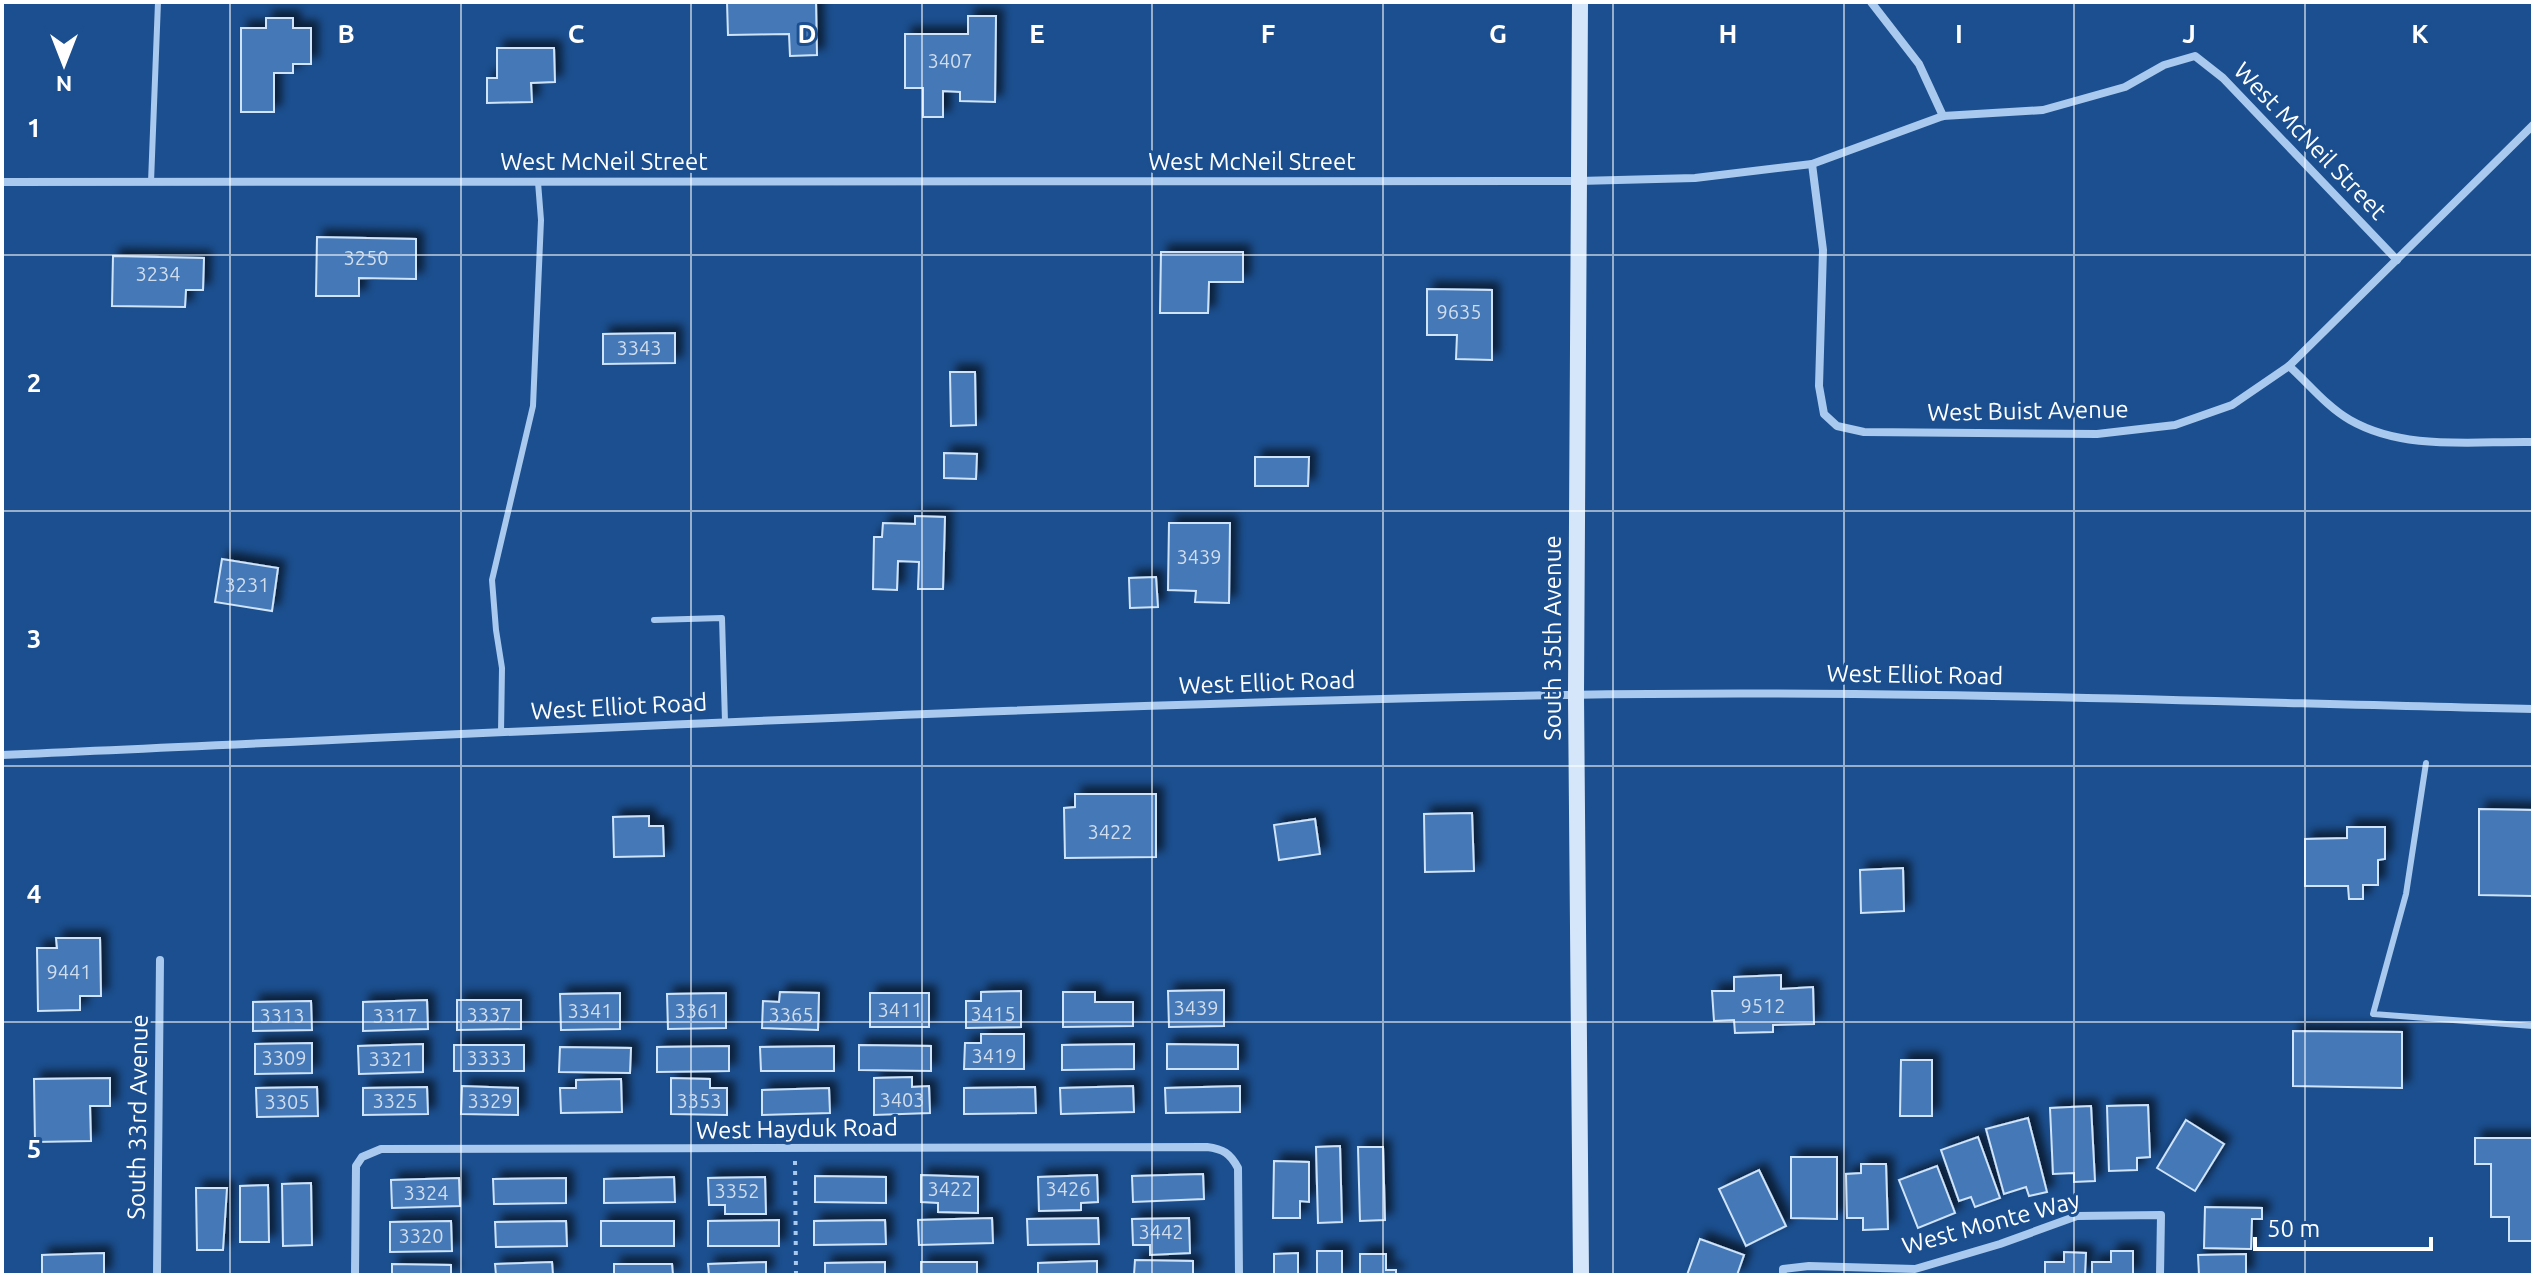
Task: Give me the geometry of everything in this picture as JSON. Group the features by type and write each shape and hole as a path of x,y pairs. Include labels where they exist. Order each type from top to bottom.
{"street":[{"name":"South 35th Avenue","path":"1580,2 1576,695 1581,1275"},
{"path":"1871,2 1919,64 1943,116"},
{"name":"West McNeil Street","path":"2,182 1579,181 1695,178 1812,164 1943,116 2043,110 2125,87 2164,65 2195,56 2223,78 2397,260"},
{"name":"West Buist Avenue","path":"1812,164 1823,250 1819,386 1824,414 1837,426 1864,432 2097,434 2175,425 2232,405 2289,366 2533,125"},
{"path":"2289,366 2346,418 2381,436 2414,441 2533,442"},
{"name":"West Elliot Road","path":"2,755 965,711 1576,695 1840,693 2533,709"},
{"name":"South 33rd Avenue","path":"157,1275 160,960"},
{"name":"West Hayduk Road","path":"355,1275 355,1174 362,1157 381,1149 1207,1147 1223,1149 1238,1168 1239,1275"},
{"name":"West Monte Way","path":"1783,1272 1809,1266 1915,1269 2000,1244 2077,1216 2161,1215 2160,1275"}],"lane":[{"path":"151,182 158,2"},
{"path":"501,732 502,668 492,580 533,406 541,220 538,182"},
{"path":"654,620 722,618 725,722"},
{"path":"2426,763 2406,894 2373,1014 2533,1026"}],"path":[{"path":"795,1149 796,1275"}],"building":[{"path":"727,2 816,2 817,55 790,56 789,34 728,35"},
{"path":"968,16 996,16 995,102 960,101 960,92 943,91 943,117 923,117 923,88 905,88 905,34 968,34"},
{"path":"266,18 293,18 293,28 311,28 311,64 293,64 293,73 274,73 274,112 241,112 241,28 266,28"},
{"path":"497,48 554,48 555,82 531,83 532,102 487,103 487,78 497,78"},
{"path":"317,237 416,239 416,279 359,278 359,296 316,296"},
{"path":"1161,252 1243,252 1243,282 1209,282 1208,313 1160,313"},
{"path":"113,256 204,258 203,290 186,290 185,307 112,306"},
{"path":"1427,289 1492,290 1492,360 1456,359 1457,335 1427,335"},
{"path":"675,333 675,363 603,364 603,334"},
{"path":"950,372 975,372 976,425 951,426"},
{"path":"944,453 977,454 976,479 944,478"},
{"path":"1255,457 1309,457 1308,486 1255,486"},
{"path":"915,516 945,517 943,589 918,589 919,562 898,561 897,590 873,589 874,537 882,537 883,523 915,524"},
{"path":"1169,523 1230,523 1229,603 1195,602 1196,591 1168,590"},
{"path":"222,559 278,568 272,611 215,602"},
{"path":"1156,577 1158,607 1130,608 1129,578"},
{"path":"1075,794 1156,794 1156,857 1065,858 1064,808 1075,807"},
{"path":"2479,809 2533,810 2533,896 2479,895"},
{"path":"1472,813 1474,871 1425,872 1424,814"},
{"path":"649,816 649,826 663,826 664,856 614,857 613,817"},
{"path":"1315,819 1320,854 1279,860 1274,825"},
{"path":"2347,827 2385,827 2385,859 2378,860 2378,885 2363,885 2363,899 2349,899 2348,886 2305,886 2305,839 2347,838"},
{"path":"1903,868 1904,911 1861,913 1860,870"},
{"path":"56,938 100,938 101,996 80,996 80,1010 38,1011 37,948 57,948"},
{"path":"1781,975 1781,989 1813,987 1814,1024 1773,1025 1773,1032 1735,1033 1734,1020 1714,1021 1712,991 1734,991 1734,977"},
{"path":"1224,990 1224,1026 1169,1027 1168,991"},
{"path":"1021,991 1021,1027 966,1028 966,1001 981,1001 981,992"},
{"path":"780,992 819,993 818,1030 762,1028 763,1001 779,1002"},
{"path":"1063,992 1095,992 1095,1002 1133,1002 1133,1026 1063,1027"},
{"path":"620,993 620,1029 561,1030 560,994"},
{"path":"726,993 726,1028 668,1029 667,994"},
{"path":"870,993 929,993 929,1027 870,1027"},
{"path":"427,1000 428,1029 363,1031 363,1002"},
{"path":"457,1000 521,1000 521,1029 457,1030"},
{"path":"311,1001 312,1030 253,1031 253,1002"},
{"path":"2293,1031 2402,1032 2402,1088 2293,1086"},
{"path":"981,1034 1024,1034 1024,1069 964,1069 965,1043 981,1043"},
{"path":"312,1043 312,1073 255,1074 255,1044"},
{"path":"423,1044 423,1072 359,1074 358,1046"},
{"path":"1134,1044 1134,1069 1062,1070 1062,1045"},
{"path":"1167,1044 1238,1045 1238,1069 1167,1069"},
{"path":"454,1045 524,1045 524,1071 454,1071"},
{"path":"859,1045 931,1046 931,1071 859,1070"},
{"path":"729,1046 729,1071 657,1072 657,1047"},
{"path":"834,1046 834,1071 761,1071 760,1047"},
{"path":"560,1047 631,1048 630,1073 559,1072"},
{"path":"1901,1060 1932,1060 1932,1116 1900,1116"},
{"path":"912,1077 912,1087 929,1086 930,1113 874,1115 874,1078"},
{"path":"110,1078 110,1106 90,1106 91,1141 35,1142 34,1079"},
{"path":"671,1078 710,1079 710,1088 727,1088 727,1115 671,1114"},
{"path":"621,1079 622,1112 561,1113 560,1088 576,1088 576,1080"},
{"path":"462,1086 518,1088 518,1115 461,1114"},
{"path":"1133,1086 1134,1112 1061,1114 1060,1088"},
{"path":"1240,1086 1240,1112 1166,1113 1165,1088"},
{"path":"317,1087 318,1116 257,1117 256,1088"},
{"path":"427,1087 428,1114 363,1115 363,1088"},
{"path":"1035,1087 1036,1113 964,1114 964,1088"},
{"path":"829,1088 830,1113 762,1115 762,1090"},
{"path":"2148,1105 2150,1157 2137,1158 2137,1170 2109,1171 2107,1106"},
{"path":"2091,1106 2095,1181 2074,1182 2074,1173 2053,1174 2050,1108"},
{"path":"2028,1118 2047,1192 2029,1196 2026,1187 2004,1194 1986,1129"},
{"path":"2186,1120 2224,1144 2195,1191 2157,1168"},
{"path":"1978,1137 2000,1198 1975,1207 1971,1197 1959,1201 1941,1150"},
{"path":"2475,1138 2533,1138 2533,1241 2509,1241 2509,1217 2491,1217 2491,1164 2475,1164"},
{"path":"1340,1146 1342,1222 1318,1223 1316,1147"},
{"path":"1358,1147 1383,1147 1385,1220 1360,1221"},
{"path":"1791,1157 1837,1157 1837,1219 1791,1218"},
{"path":"1274,1161 1309,1162 1309,1202 1300,1201 1300,1218 1273,1218"},
{"path":"1861,1164 1886,1164 1888,1229 1863,1230 1863,1218 1847,1218 1846,1174 1861,1173"},
{"path":"1937,1166 1955,1213 1918,1228 1899,1180"},
{"path":"1759,1170 1786,1226 1746,1246 1719,1189"},
{"path":"1203,1174 1204,1199 1133,1202 1132,1176"},
{"path":"921,1175 978,1177 978,1213 938,1212 938,1203 921,1202"},
{"path":"1097,1175 1098,1202 1081,1203 1081,1210 1039,1211 1038,1177"},
{"path":"815,1176 886,1177 886,1203 815,1202"},
{"path":"674,1177 675,1202 604,1203 604,1179"},
{"path":"765,1177 766,1214 725,1214 725,1205 709,1205 708,1178"},
{"path":"459,1178 460,1206 392,1208 391,1180"},
{"path":"566,1178 566,1203 494,1204 493,1179"},
{"path":"311,1183 312,1245 283,1246 282,1184"},
{"path":"268,1185 269,1242 240,1242 240,1186"},
{"path":"196,1188 227,1188 223,1250 197,1250"},
{"path":"2205,1207 2262,1208 2262,1219 2252,1219 2251,1249 2204,1248"},
{"path":"992,1218 993,1243 919,1245 918,1220"},
{"path":"1098,1218 1099,1244 1028,1245 1027,1219"},
{"path":"1189,1218 1190,1253 1150,1255 1150,1245 1133,1245 1132,1219"},
{"path":"779,1220 779,1246 708,1246 708,1221"},
{"path":"885,1220 886,1244 814,1245 814,1221"},
{"path":"451,1221 452,1251 390,1252 390,1222"},
{"path":"566,1221 567,1246 496,1247 495,1222"},
{"path":"601,1221 674,1221 674,1246 601,1246"},
{"path":"1700,1239 1744,1255 1737,1275 1687,1275"},
{"path":"1317,1251 1342,1251 1342,1275 1317,1275"},
{"path":"2111,1251 2133,1251 2133,1275 2092,1275 2092,1262 2111,1262"},
{"path":"2064,1252 2086,1253 2085,1275 2045,1275 2045,1262 2064,1262"},
{"path":"104,1253 104,1275 42,1275 42,1255"},
{"path":"1298,1253 1298,1275 1274,1275 1274,1254"},
{"path":"1360,1254 1386,1254 1386,1270 1396,1270 1396,1275 1360,1275"},
{"path":"2246,1254 2246,1275 2199,1275 2198,1255"},
{"path":"1135,1260 1193,1261 1193,1275 1134,1275"},
{"path":"1097,1261 1097,1275 1038,1275 1038,1263"},
{"path":"552,1262 553,1275 496,1275 495,1264"},
{"path":"766,1262 766,1275 709,1275 708,1264"},
{"path":"885,1262 885,1275 825,1275 825,1263"},
{"path":"921,1262 977,1262 977,1275 921,1275"},
{"path":"392,1264 451,1265 451,1275 392,1275"},
{"path":"614,1264 672,1264 673,1275 614,1275"}]}
